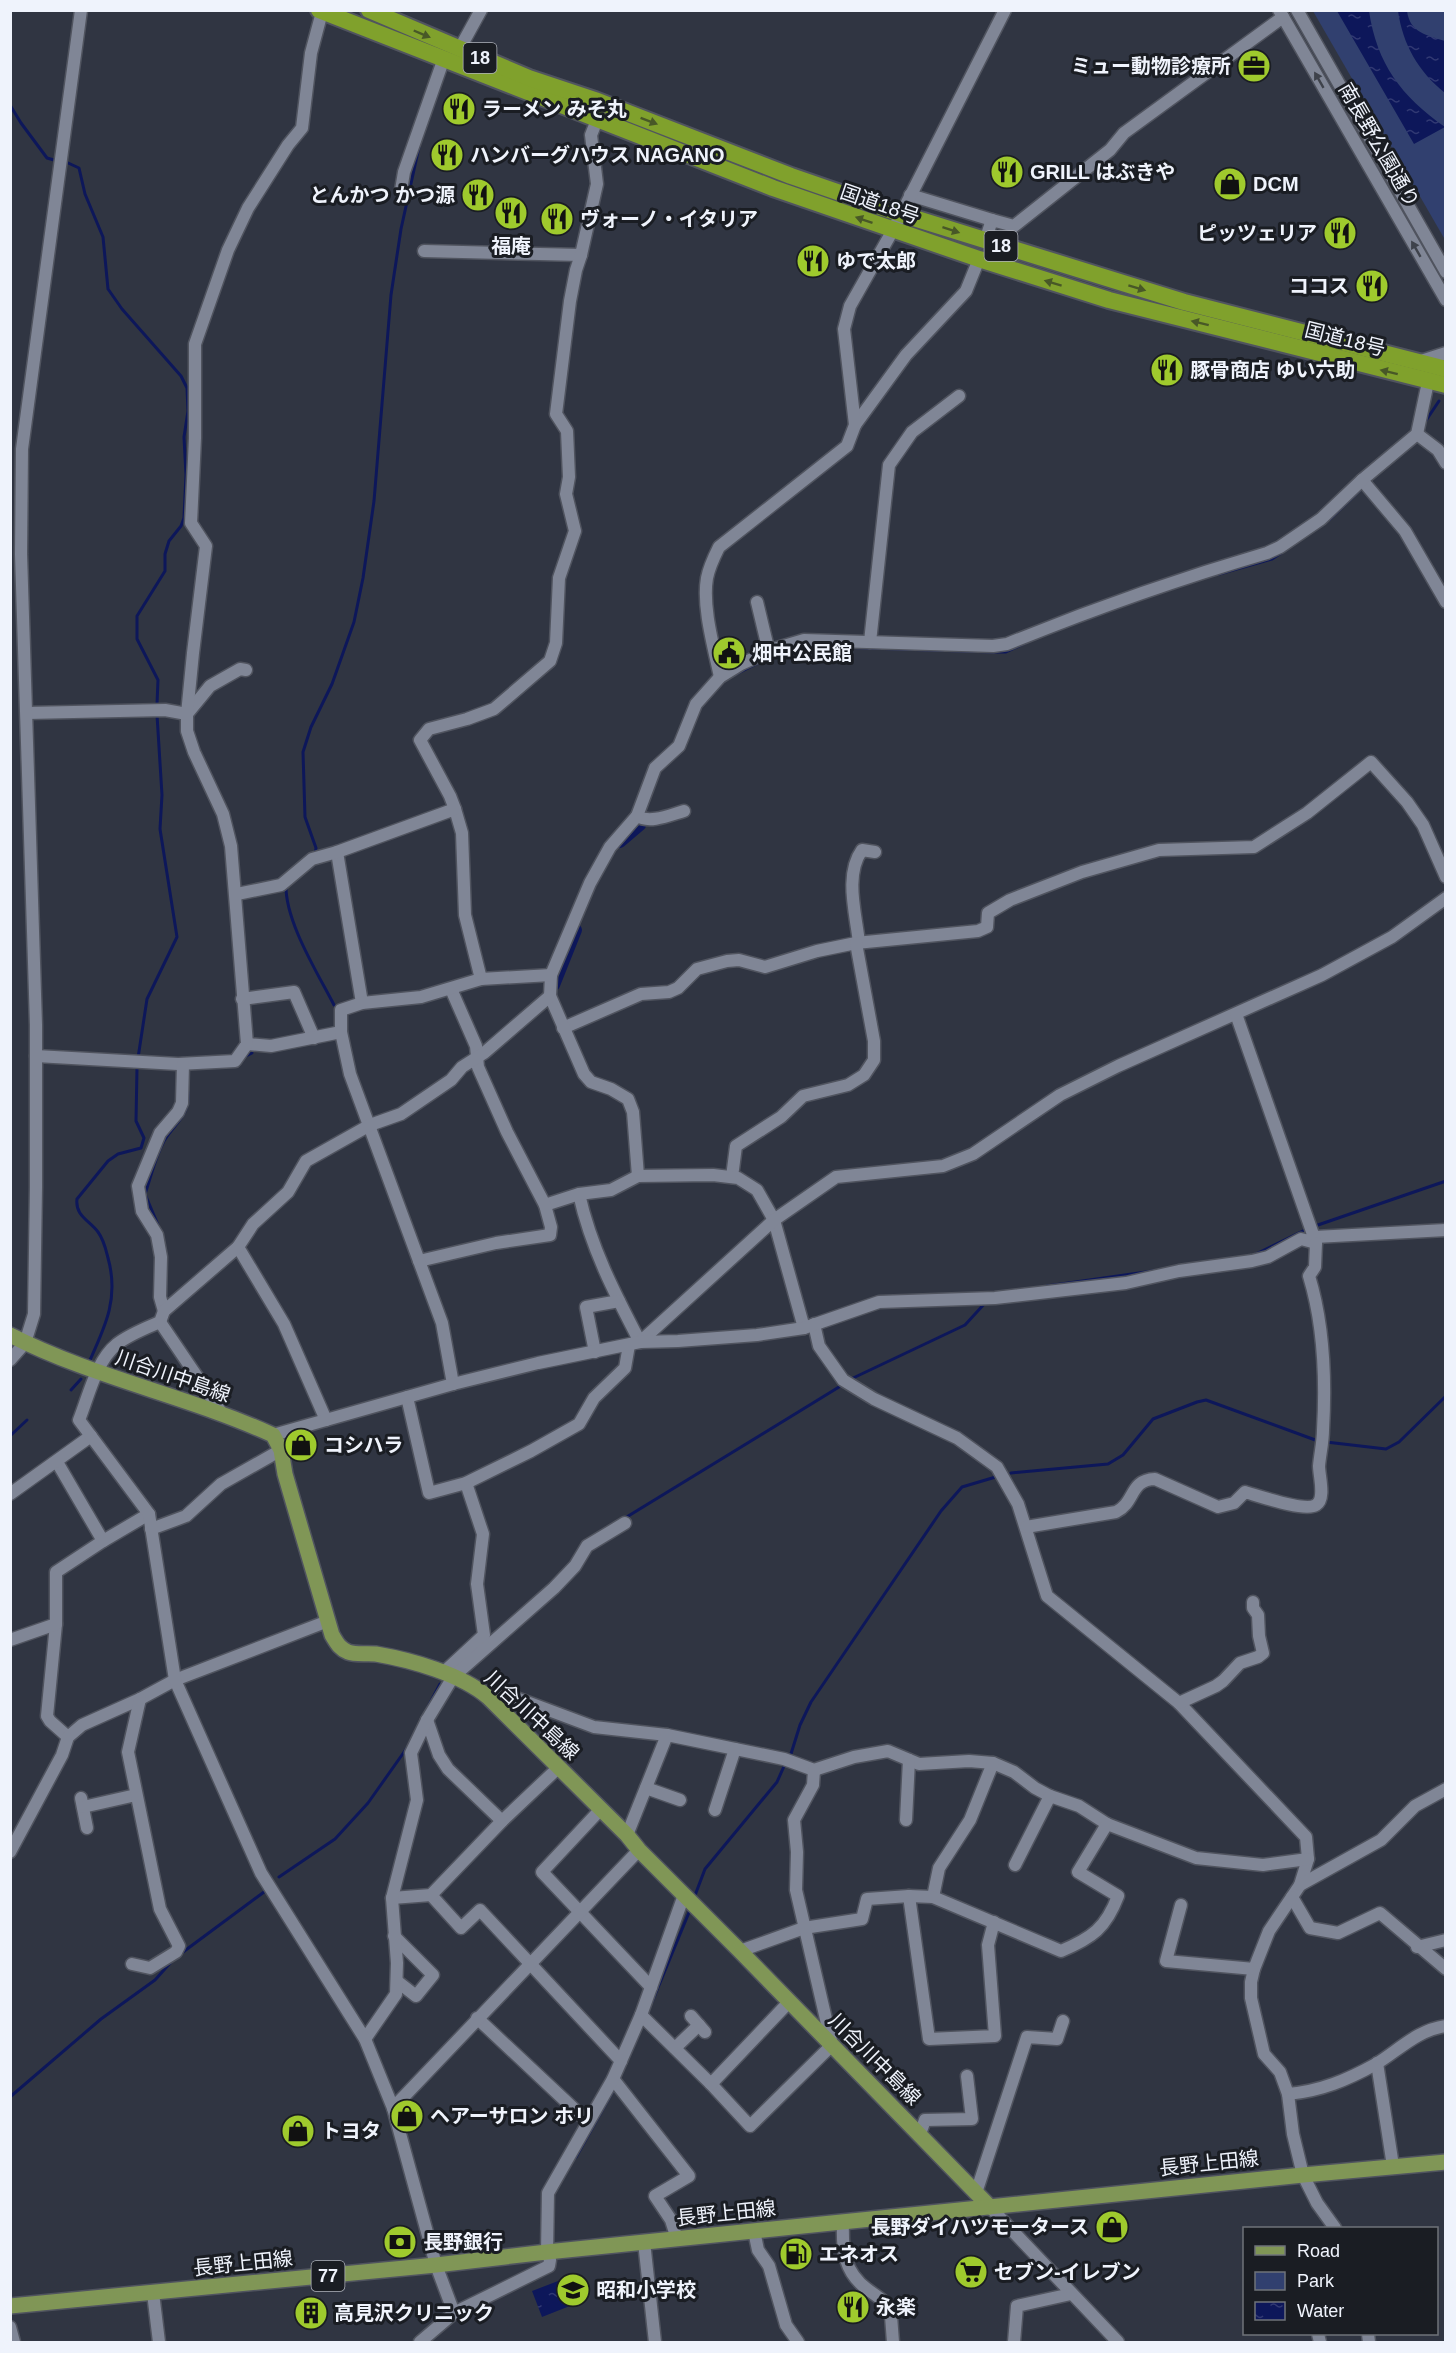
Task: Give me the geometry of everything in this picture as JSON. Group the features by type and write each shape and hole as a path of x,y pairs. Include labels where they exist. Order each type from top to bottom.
{"highway":[{"name":"国道18号","path":"369,10 459,50 791,176 901,214 1184,302 1446,369"},
{"name":"国道18号","path":"320,11 773,189 979,259 1109,300 1446,386"}],"main road":[{"name":"川合川中島線","path":"10,1335 97,1372 273,1435 281,1450 285,1474 332,1635 340,1647 350,1653 375,1654 448,1675 476,1687 488,1697 627,1835 639,1850 990,2207"},
{"name":"長野上田線","path":"10,2306 1446,2162"}],"street":[{"path":"10,1360 25,1343 34,1314 36,1056 27,713 16,552 22,448 81,10"},
{"path":"459,50 481,10"},
{"path":"855,424 844,329 850,306 893,230 1005,10"},
{"name":"南長野公園通り","path":"1297,10 1440,251 1446,272"},
{"path":"36,1056 183,1064 235,1061 247,1044 242,999 237,894 231,846 223,814 194,752 187,731 206,546 191,523 195,438 195,344 224,260 248,208 288,145 302,128 311,52 320,11"},
{"path":"910,195 1014,226 1110,150 1124,133 1281,14"},
{"name":"南長野公園通り","path":"1281,14 1446,300"},
{"path":"401,190 404,171 444,58"},
{"path":"480,979 465,915 462,833 455,809 420,740 429,729 494,709 550,661 556,643 559,578 575,531 566,494 569,477 567,431 556,414 570,302 597,184 591,135 597,120"},
{"path":"985,241 992,220"},
{"path":"424,251 581,255"},
{"path":"720,677 706,593 707,578 718,547 847,446 855,424 906,355 966,291 979,259"},
{"path":"1416,362 1446,353"},
{"path":"638,1176 633,1112 628,1099 611,1089 591,1082 584,1074 550,996 551,975 594,876 610,847 637,816 655,768 679,746 696,704 720,677 741,664 804,640 993,646 1007,644 1098,607 1173,581 1267,553 1281,547 1321,519 1362,480 1417,434 1428,382"},
{"path":"870,642 889,465 912,432 959,396"},
{"path":"1417,434 1438,450 1446,463"},
{"path":"1362,480 1405,531 1446,602"},
{"path":"757,602 769,652"},
{"path":"187,714 210,686 240,669 246,670"},
{"path":"27,713 165,710 187,714"},
{"path":"563,1028 641,994 669,992 678,988 697,969 727,961 739,960 765,967 817,951 857,943 978,931 987,927 988,912 1010,900 1082,872 1159,850 1254,848 1307,813 1371,762 1424,825 1446,877"},
{"path":"237,894 281,885 312,859 455,809"},
{"path":"637,816 651,820 684,811"},
{"path":"732,1177 736,1146 780,1117 802,1096 830,1090 856,1080 864,1075 874,1060 874,1041 857,943 851,872 862,850 875,852"},
{"path":"337,852 362,1003"},
{"path":"407,1397 429,1493 466,1483 579,1424 594,1398 625,1368 635,1343 774,1220 836,1177 943,1166 973,1154 1060,1095 1118,1066 1322,975 1392,937 1446,898"},
{"path":"453,1384 441,1323 350,1074 341,1032 341,1010 362,1003 421,997 480,979 551,975"},
{"path":"419,1261 496,1243 550,1234 551,1227 545,1205 507,1132 478,1067 476,1046 451,989"},
{"path":"242,999 294,992 314,1038"},
{"path":"454,2313 436,2265 393,2108 365,2039 261,1873 175,1680 149,1514 80,1420 97,1372 107,1354 130,1335 162,1316 238,1247 253,1224 288,1192 306,1161 370,1125 401,1114 451,1080 462,1067 484,1053 550,996"},
{"path":"1026,1527 1116,1512 1125,1507 1137,1484 1155,1479 1218,1507 1234,1503 1245,1492 1294,1505 1314,1507 1319,1504 1321,1498 1319,1465 1323,1429 1323,1339 1318,1305 1309,1276 1315,1267 1316,1240 1236,1014"},
{"path":"247,1044 271,1046 341,1032"},
{"path":"183,1064 182,1103 178,1112 160,1132 138,1186 142,1211 157,1234 161,1257 162,1316 222,1415"},
{"path":"545,1205 579,1194 611,1190 638,1176 732,1177 738,1178 757,1190 774,1220 809,1326 819,1346 843,1380 874,1399 957,1438 997,1467 1018,1504 1047,1596 1179,1703 1306,1837 1308,1859 1300,1885 1269,1931 1254,1969 1251,1998 1264,2054 1280,2072 1288,2094 1293,2134 1303,2175 1317,2203 1334,2227"},
{"path":"579,1194 585,1224 635,1343"},
{"path":"273,1435 453,1384 538,1363 635,1343 757,1335 809,1326 879,1302 994,1298 1126,1283 1179,1271 1268,1257 1301,1239 1316,1240 1446,1230"},
{"path":"238,1247 284,1324 326,1420"},
{"path":"595,1352 586,1307 619,1301"},
{"path":"10,1494 92,1436"},
{"path":"151,1529 186,1516 220,1484 281,1450"},
{"path":"57,1462 103,1541"},
{"path":"365,2039 396,1994 398,1982 392,1898 417,1800 411,1754 448,1675 484,1635 477,1584 483,1534 466,1483"},
{"path":"68,1737 47,1716 56,1624 56,1572 149,1514"},
{"path":"448,1675 554,1588 574,1566 587,1546 625,1523"},
{"path":"1179,1703 1216,1686 1240,1663 1263,1653 1258,1615 1253,1608 1253,1602"},
{"path":"10,1852 62,1755 68,1737 82,1725 140,1700 175,1680 328,1621"},
{"path":"10,1641 56,1624"},
{"path":"488,1697 511,1696 594,1727 667,1735 784,1759 814,1770 854,1757 888,1751 919,1764 969,1761 993,1763 1014,1772 1050,1796 1079,1806 1107,1824 1196,1858 1263,1865 1308,1859"},
{"path":"132,1964 150,1968 176,1952 179,1946 160,1909 128,1752 140,1700"},
{"path":"427,1720 440,1755 448,1769 502,1821"},
{"path":"627,1835 667,1735"},
{"path":"715,1810 735,1749"},
{"path":"906,1820 909,1760"},
{"path":"933,1897 939,1868 970,1820 993,1763"},
{"path":"392,1898 431,1895 502,1821 559,1767"},
{"path":"641,2015 750,2126 832,2045 796,1890 797,1852 794,1820 813,1785 814,1770"},
{"path":"646,1788 680,1800"},
{"path":"1300,1885 1381,1840 1415,1806 1446,1789"},
{"path":"87,1828 82,1802 136,1795"},
{"path":"1015,1865 1050,1796"},
{"path":"600,1809 543,1872 651,1987"},
{"path":"740,1951 804,1928 862,1920 867,1899 909,1896 933,1897 1061,1952 1081,1943 1111,1916 1118,1896 1078,1872 1107,1824"},
{"path":"393,2108 639,1850"},
{"path":"431,1895 461,1928 480,1910 621,2061"},
{"path":"420,2343 454,2313 549,2266 550,2260 547,2252 548,2193 613,2079 641,2015 684,1895"},
{"path":"909,1896 929,2039 995,2036 988,1945 994,1922"},
{"path":"1292,1897 1310,1928 1338,1932 1380,1913 1446,1969"},
{"path":"1181,1905 1166,1960 1254,1969"},
{"path":"394,1936 433,1975 416,1996 398,1982"},
{"path":"1418,1947 1446,1940"},
{"path":"711,2084 789,2002"},
{"path":"477,2018 588,2122"},
{"path":"976,2193 1027,2037 1057,2039 1063,2020"},
{"path":"675,2048 698,2024"},
{"path":"1288,2094 1333,2086 1377,2063 1413,2037 1446,2026"},
{"path":"1377,2063 1393,2166"},
{"path":"920,2134 925,2120 972,2119 967,2076"},
{"path":"613,2079 689,2176 655,2196 671,2220 677,2239"},
{"path":"990,2207 1118,2343"},
{"path":"843,2222 845,2262 853,2276 888,2303 892,2310 893,2343"},
{"path":"754,2231 758,2250 770,2265 786,2325 798,2343"},
{"path":"644,2242 655,2343"},
{"path":"153,2293 159,2343"},
{"path":"1014,2343 1017,2306 1071,2294"},
{"path":"10,2328 14,2343"}],"green space":[{"path":"1313,11 1445,11 1445,238 1444,238"}],"water":[{"path":"1337,11 1369,11 1378,47 1393,77 1416,103 1445,127 1414,144"},
{"path":"1398,11 1407,11 1412,24 1420,32 1445,41 1445,93 1427,76 1413,56 1400,23"},
{"path":"571,2276 580,2302 542,2317 532,2291"}],"waterway":[{"path":"10,105 47,158 54,160"},
{"path":"315,854 316,848 305,817 303,752 311,727 332,684 354,622 363,578 374,501 391,295 401,229 419,147"},
{"path":"66,162 79,168 85,194 103,237 108,289 122,309 181,376 187,388 188,411 184,437 186,475 184,518 181,526 169,541 165,554 165,571 137,616 137,639 158,680 157,704"},
{"path":"1425,422 1439,401"},
{"path":"1330,519 1359,491"},
{"path":"1219,574 1272,559 1281,553"},
{"path":"806,646 1006,652 1025,643"},
{"path":"734,675 766,659"},
{"path":"138,1058 147,999 177,937 160,829 162,795 157,715"},
{"path":"620,842 640,825"},
{"path":"286,885 287,899 296,930 334,1005"},
{"path":"554,985 576,930"},
{"path":"242,1058 252,1053"},
{"path":"90,1360 106,1323 111,1298 111,1272 102,1238 80,1214 77,1199 108,1161 118,1154 141,1148 144,1138 136,1121 137,1068"},
{"path":"158,1225 145,1194 161,1147 187,1107 188,1092"},
{"path":"1315,1226 1446,1181"},
{"path":"1254,1255 1307,1229"},
{"path":"1047,1286 1153,1271"},
{"path":"851,1379 965,1325 986,1302"},
{"path":"71,1390 81,1379"},
{"path":"625,1518 839,1387"},
{"path":"1326,1442 1386,1449 1399,1442 1446,1396"},
{"path":"1011,1473 1108,1464 1123,1455 1153,1419 1206,1400 1318,1441"},
{"path":"10,1436 27,1420"},
{"path":"790,1757 800,1725 811,1702 941,1511 962,1487 999,1476"},
{"path":"428,1707 440,1684"},
{"path":"279,1877 335,1839 368,1803 409,1745"},
{"path":"694,1898 705,1869 777,1782 785,1764"},
{"path":"179,1955 264,1892"},
{"path":"652,2002 690,1910"},
{"path":"10,2097 101,2019 155,1980 172,1961"},
{"path":"576,2157 613,2091"}],"place":[{"name":"ミュー動物診療所","path":"1254,66"},
{"name":"ラーメン みそ丸","path":"459,109"},
{"name":"ハンバーグハウス NAGANO","path":"447,155"},
{"name":"GRILL はぶきや","path":"1007,172"},
{"name":"DCM","path":"1230,184"},
{"name":"とんかつ かつ源","path":"478,195"},
{"name":"福庵","path":"511,213"},
{"name":"ヴォーノ・イタリア","path":"557,219"},
{"name":"ピッツェリア","path":"1340,233"},
{"name":"ゆで太郎","path":"813,261"},
{"name":"ココス","path":"1372,286"},
{"name":"豚骨商店 ゆい六助","path":"1167,370"},
{"name":"畑中公民館","path":"729,653"},
{"name":"コシハラ","path":"301,1445"},
{"name":"ヘアーサロン ホリ","path":"407,2116"},
{"name":"トヨタ","path":"298,2131"},
{"name":"長野ダイハツモータース","path":"1112,2227"},
{"name":"長野銀行","path":"400,2242"},
{"name":"エネオス","path":"796,2254"},
{"name":"セブン-イレブン","path":"971,2272"},
{"name":"昭和小学校","path":"573,2290"},
{"name":"永楽","path":"853,2307"},
{"name":"高見沢クリニック","path":"311,2313"}]}
